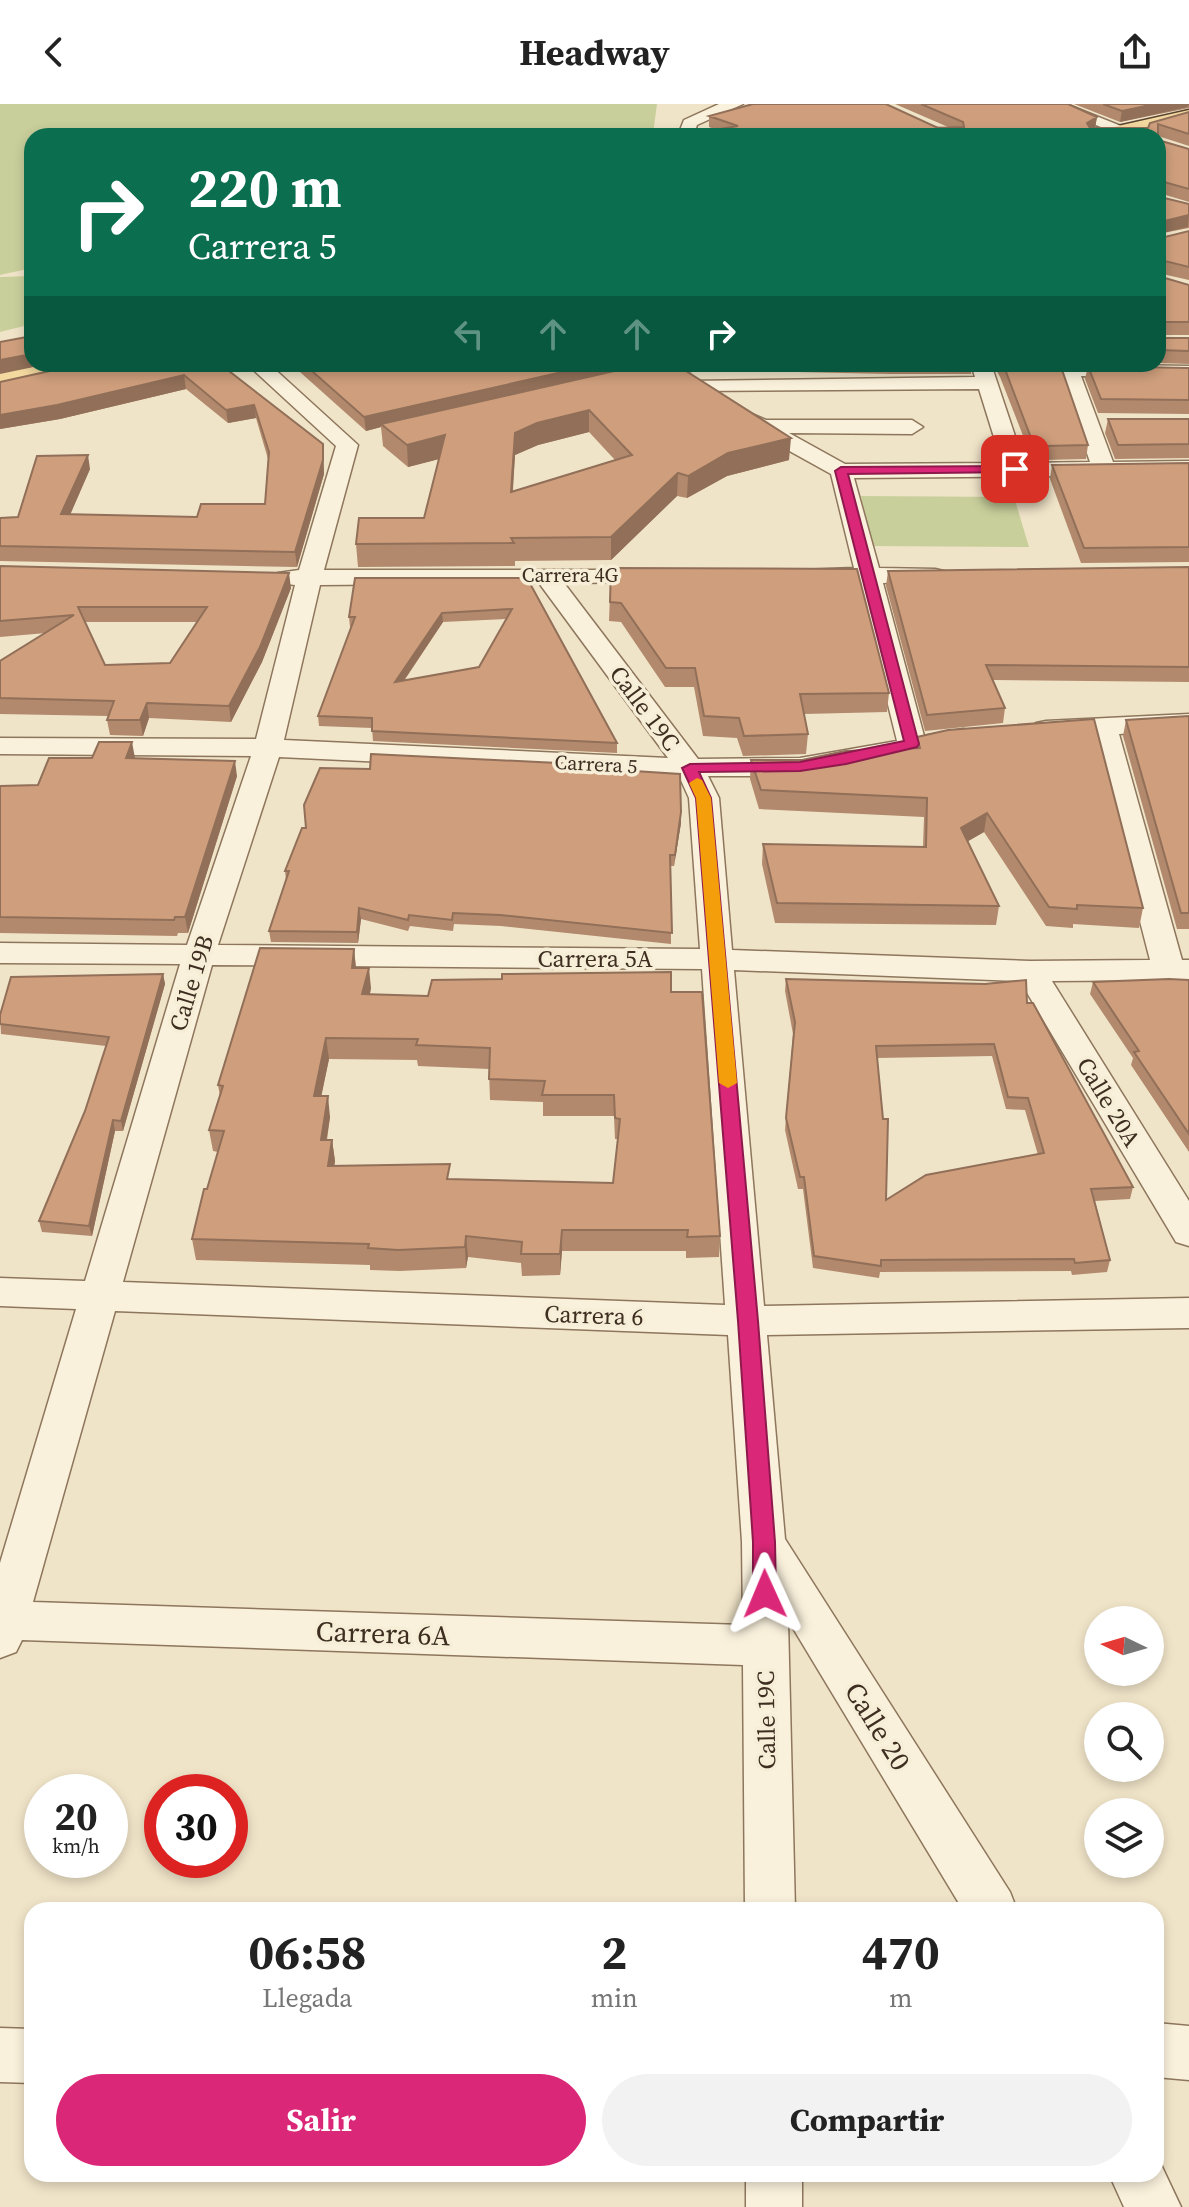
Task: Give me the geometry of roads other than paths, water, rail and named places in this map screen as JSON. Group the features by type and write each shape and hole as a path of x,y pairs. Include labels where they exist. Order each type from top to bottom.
{"main road":[{"path":"1151,128 1189,116"},
{"path":"1166,128 1189,124"},
{"path":"0,378 36,372"},
{"path":"0,385 50,372"}],"street":[{"path":"689,128 690,123 707,113 735,104"},
{"path":"1052,104 1116,128"},
{"path":"1166,371 1189,372"},
{"name":"Calle 19B","path":"2,1626 199,955 268,748 309,578 355,443 267,372"},
{"path":"608,384 661,372"},
{"path":"1071,372 1104,469"},
{"path":"695,375 984,373 1015,469"},
{"path":"695,375 761,426 841,471 1188,469"},
{"path":"1087,423 1116,423"},
{"path":"761,426 912,427"},
{"path":"841,471 866,577 912,744"},
{"name":"Calle 19C","path":"545,575 690,768 704,798 764,1542 770,1902"},
{"name":"Carrera 4G","path":"262,577 686,575"},
{"path":"780,575 958,575"},
{"path":"1024,731 1189,722"},
{"path":"1103,725 1179,970"},
{"name":"Carrera 5","path":"0,746 268,748 690,768 800,767 912,744 993,734"},
{"name":"Carrera 5A","path":"0,953 718,959 1030,971 1179,970"},
{"name":"Calle 20A","path":"1030,971 1189,1232"},
{"name":"Carrera 6","path":"0,1292 748,1321 1189,1313"},
{"name":"Calle 20","path":"764,1542 987,1902"},
{"name":"Carrera 6A","path":"2,1626 765,1646"},
{"path":"1164,2051 1189,2053"},
{"path":"0,2055 24,2056"},
{"path":"774,2182 774,2207"},
{"path":"1141,2182 1153,2207"}]}
